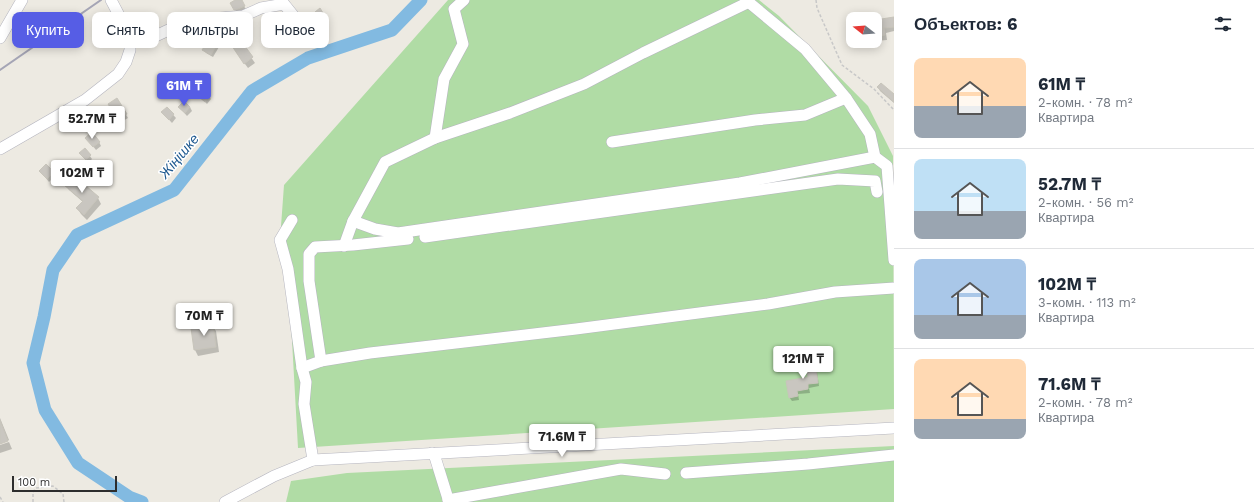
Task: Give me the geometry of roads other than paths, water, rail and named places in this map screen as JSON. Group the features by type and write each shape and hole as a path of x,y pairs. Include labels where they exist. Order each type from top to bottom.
{"street":[{"path":"0,38 22,0"},
{"path":"111,0 118,12"},
{"path":"435,138 444,79 463,44 454,9 464,0"},
{"path":"344,246 353,221 384,162 435,138 510,113 584,84 748,1 805,49 846,98 870,134 875,157"},
{"path":"159,34 177,26 208,19 243,16 261,8 284,4 290,12"},
{"path":"0,149 85,100 107,83 118,74 126,62 130,48"},
{"path":"612,142 755,120 806,115 846,98"},
{"path":"353,221 375,229 398,233 740,183 875,157 891,166 894,260"},
{"path":"321,361 309,281 309,254 315,247 344,246 449,234 838,179 875,181 877,192"},
{"path":"292,220 280,240 288,269 302,368 306,382 304,404 313,460"},
{"path":"302,368 321,361 370,353 576,329 761,305 835,292 894,288"},
{"path":"235,499 274,476 313,460 894,428"},
{"path":"432,453 435,458 448,501 621,469 665,474"},
{"path":"686,473 894,456"}],"waterway":[{"name":"Жіңішке","path":"142,502 129,497 78,463 45,410 33,363 53,270 77,235 174,190 252,91 308,58 392,30 421,0"}],"railway":[{"path":"0,70 101,0"}]}
